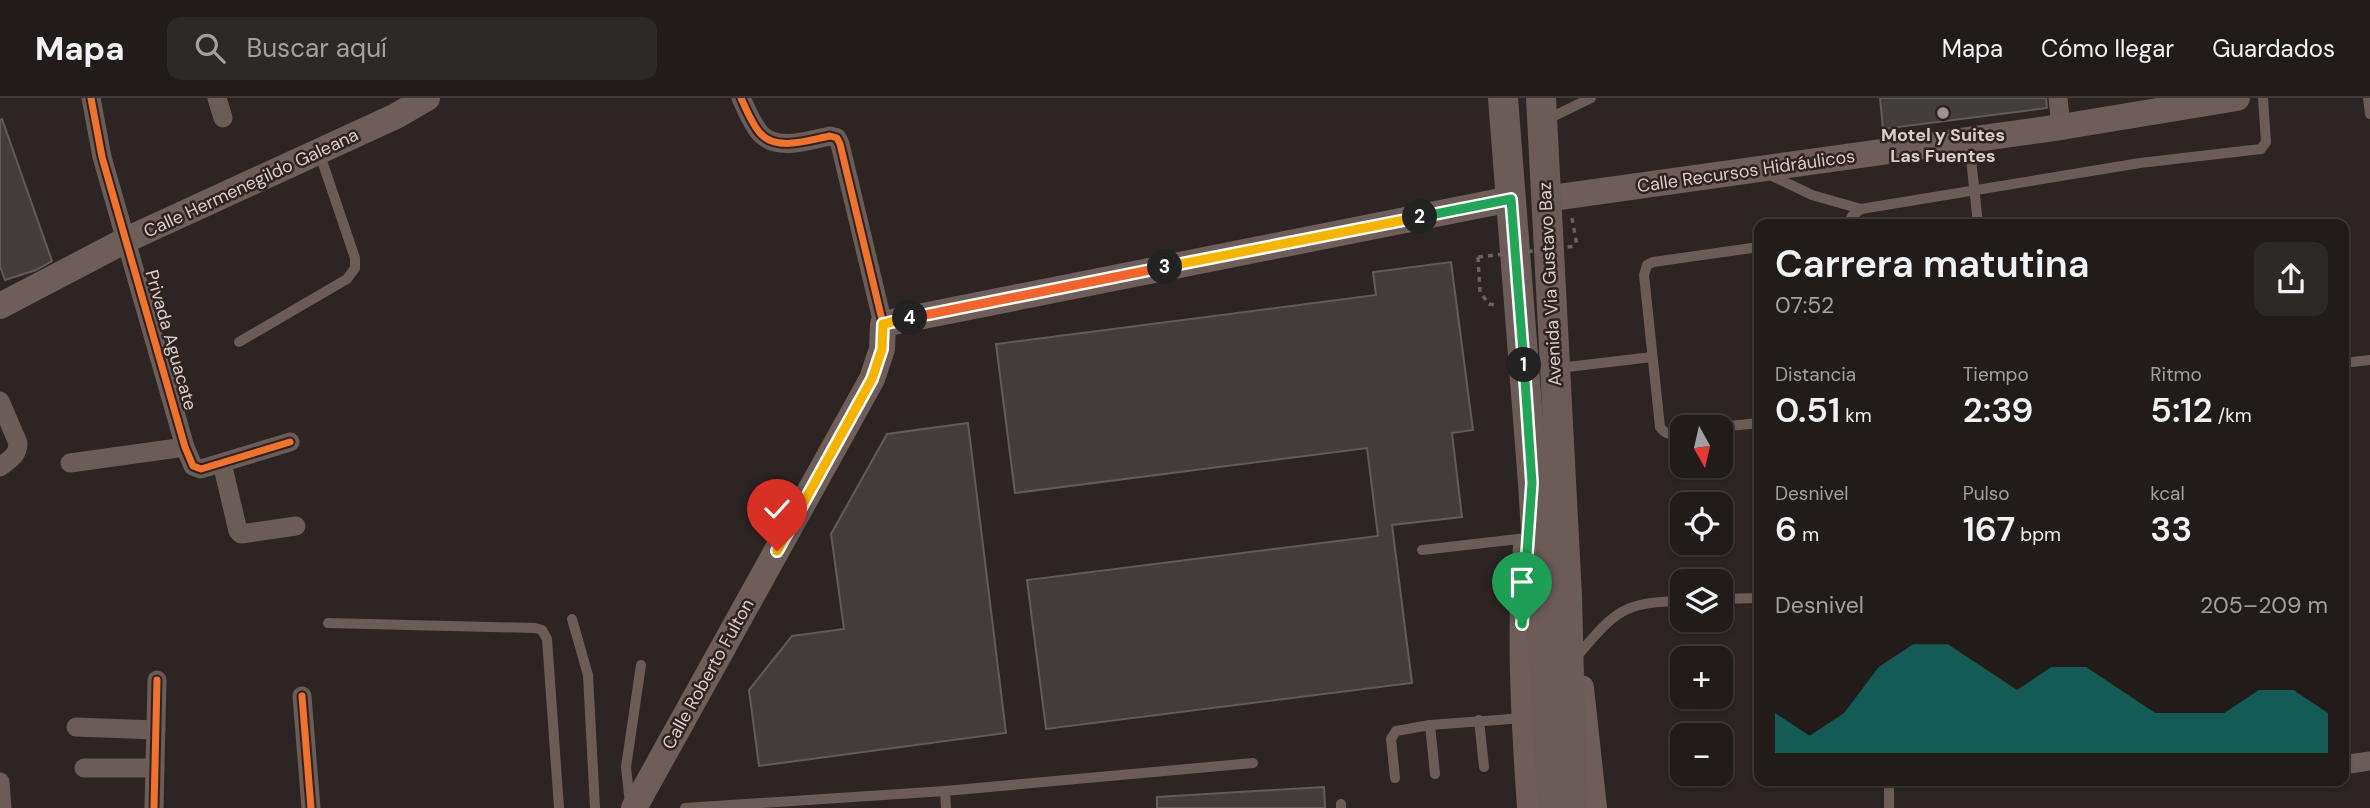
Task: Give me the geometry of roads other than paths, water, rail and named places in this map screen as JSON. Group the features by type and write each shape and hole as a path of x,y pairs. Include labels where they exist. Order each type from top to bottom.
{"main road":[{"name":"Calle Hermenegildo Galeana","path":"0,306 126,240 396,116 427,98"},
{"name":"Avenida Via Gustavo Baz","path":"1503,98 1543,634 1573,804"},
{"name":"Calle Recursos Hidráulicos","path":"1558,203 1759,170 2061,127 2209,100 2237,98"},
{"name":"Avenida Via Gustavo Baz","path":"1542,110 1558,203 1555,369 1567,596 1573,804"},
{"path":"883,324 1511,199"},
{"name":"Calle Roberto Fulton","path":"633,808 872,379 882,349 883,324"},
{"name":"Avenida Via Gustavo Baz","path":"1530,808 1524,719 1522,624 1532,483"},
{"name":"Avenida Via Gustavo Baz","path":"1567,596 1578,656 1573,804"}],"street":[{"path":"217,98 223,118"},
{"path":"741,98 759,133 770,142 783,144 830,136 837,138 883,324"},
{"path":"2058,98 2061,127"},
{"name":"Privada Aguacate","path":"92,99 102,157 185,447"},
{"path":"0,401 18,443 18,450 13,457 0,467"},
{"path":"70,463 185,447 197,469 290,442"},
{"path":"222,463 238,531 241,534 296,526"},
{"path":"154,808 158,680"},
{"path":"302,696 312,808"},
{"path":"76,727 156,730"},
{"path":"2349,764 2370,761"},
{"path":"84,768 155,768"},
{"path":"0,782 2,808"}],"lane":[{"path":"1542,110 1591,98"},
{"path":"1759,170 1812,195 1861,209 2140,163 2260,149 2266,142 2263,98"},
{"path":"2368,98 2370,114"},
{"path":"1969,140 1978,219"},
{"path":"239,342 347,279 355,268 355,258 319,152"},
{"path":"1850,219 1861,209"},
{"path":"1670,434 1660,427 1644,275 1647,265 1653,261 1754,248"},
{"path":"1555,369 1652,357"},
{"path":"2349,362 2370,360"},
{"path":"1733,426 1754,424"},
{"path":"1422,551 1527,538"},
{"path":"1733,599 1754,598"},
{"path":"1578,656 1607,622 1627,608 1670,600"},
{"path":"572,619 588,675 595,808"},
{"path":"328,623 542,630 547,639 559,808"},
{"path":"633,808 626,767 641,665"},
{"path":"1395,778 1393,734 1396,731 1479,720 1524,719"},
{"path":"1479,720 1484,767"},
{"path":"1430,725 1435,774"},
{"path":"684,808 886,796 1253,763"},
{"path":"1889,786 1889,808"},
{"path":"945,791 946,808"},
{"path":"886,796 887,808"}],"place":[{"name":"Motel y Suites Las Fuentes","path":"1943,113"}]}
